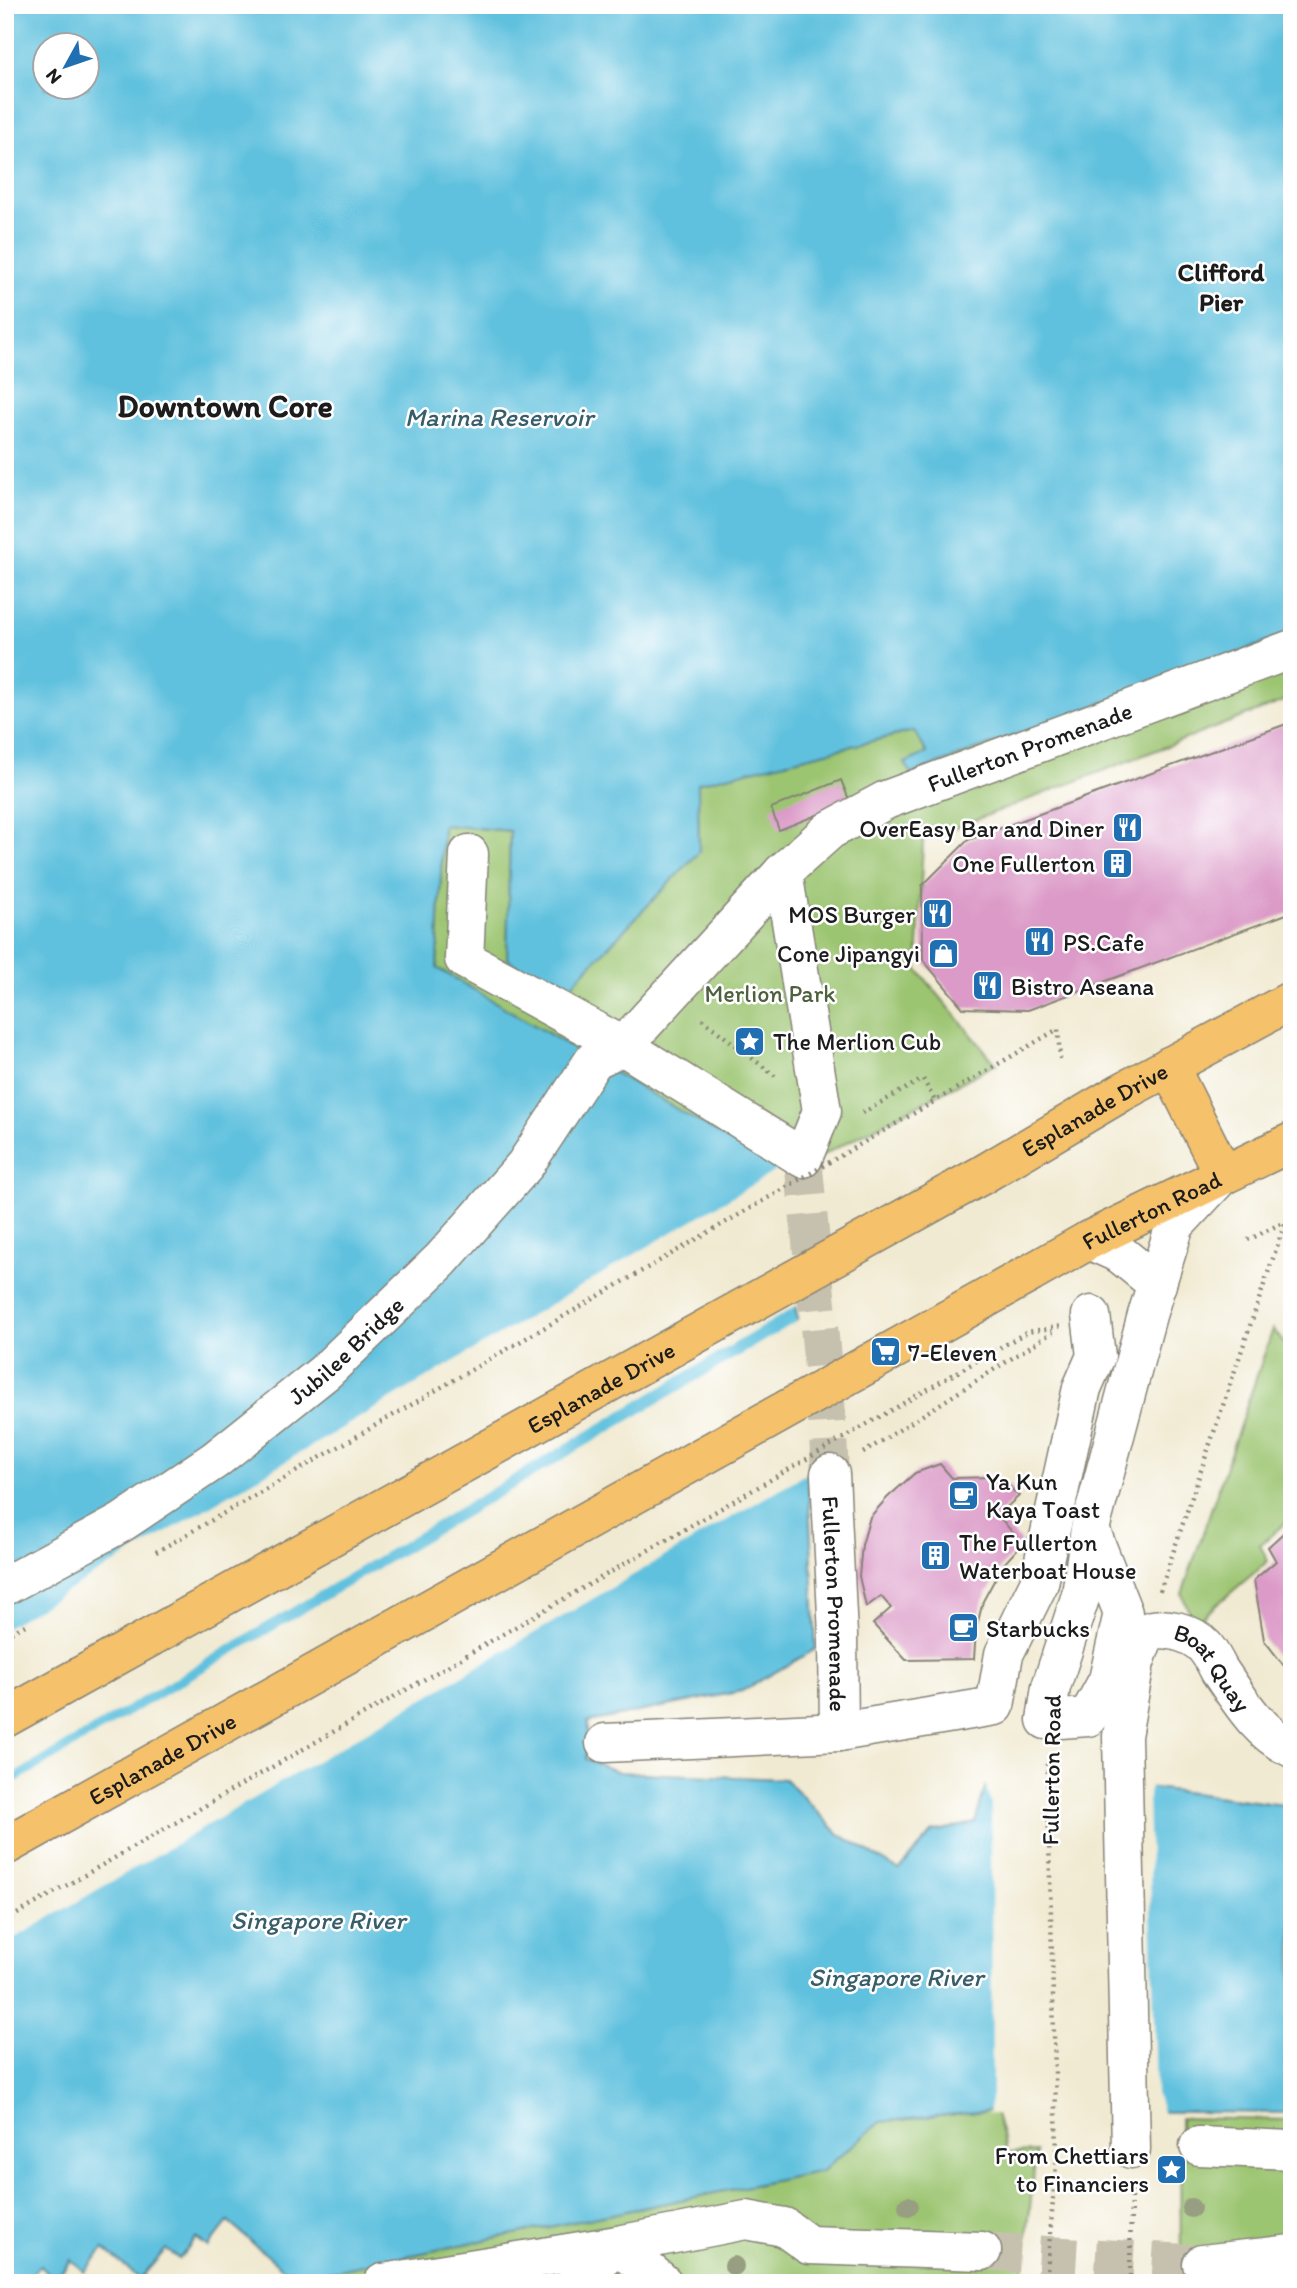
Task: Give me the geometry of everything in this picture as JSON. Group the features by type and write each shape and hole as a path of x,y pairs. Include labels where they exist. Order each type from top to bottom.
{"highway":[{"path":"1223,1174 1181,1060 1292,1000"},
{"name":"Esplanade Drive","path":"5,1718 982,1175 1181,1060"},
{"name":"Fullerton Road","path":"1089,1240 1292,1142"},
{"name":"Esplanade Drive","path":"5,1846 1089,1240"}],"street":[{"name":"Fullerton Promenade","path":"608,1053 671,995 783,872 830,830 886,800 1292,649"},
{"path":"469,854 464,959 608,1053 803,1158 839,1114 783,872"},
{"name":"Jubilee Bridge","path":"5,1586 121,1524 215,1460 325,1372 442,1260 525,1166 608,1053"},
{"path":"1157,1284 1175,1225 1223,1174"},
{"name":"Fullerton Road","path":"1046,1720 1051,1687 1081,1595 1090,1529 1157,1284 1120,1254 1089,1240"},
{"name":"Fullerton Promenade","path":"605,1743 839,1732 995,1706 1004,1654 1039,1583 1082,1388 1096,1356 1077,1321"},
{"name":"Fullerton Promenade","path":"830,1474 838,1635 839,1732"},
{"path":"1046,1720 1088,1717 1108,1680 1123,1612 1090,1529"},
{"name":"Boat Quay","path":"1140,1647 1158,1627 1182,1633 1204,1646 1258,1724 1292,1748"},
{"path":"1131,2149 1122,1736 1140,1647"},
{"path":"1199,2146 1292,2150"},
{"path":"383,2283 618,2245 746,2220 784,2227 809,2245 982,2251"},
{"path":"576,2283 618,2245"},
{"path":"618,2245 663,2283"},
{"path":"1202,2264 1292,2255"}],"path":[{"path":"671,995 839,1114 923,1079 935,1101"},
{"path":"259,1493 1058,1029 1060,1059"},
{"path":"1248,1240 1289,1219"},
{"path":"1140,1647 1289,1219"},
{"path":"830,1474 1077,1321"},
{"path":"5,1921 1027,1332 1077,1321"},
{"path":"5,1636 17,1629"},
{"name":"Fullerton Road","path":"1046,1720 1057,2153 1046,2283"},
{"path":"1130,2283 1131,2149"}],"green space":[{"name":"Merlion Park","path":"1292,633 1292,698 923,840 917,969 996,1064 787,1174 437,968 443,825 510,831 507,959 699,852 697,783 914,731 927,753"},
{"path":"1273,1329 1292,1354 1292,1517 1260,1545 1268,1561 1201,1618 1205,1629 1197,1633 1182,1594"},
{"path":"995,2110 1007,2153 1036,2152 1022,2283 292,2283 295,2279 822,2171 880,2122"},
{"path":"1180,2118 1292,2120 1292,2283 1181,2283"}],"water":[{"name":"Marina Reservoir","path":"5,5 1292,5 1292,633 911,774 905,763 927,753 914,731 698,783 699,852 562,995 507,959 510,831 443,825 437,968 787,1174 808,1476 816,1649 742,1691 588,1722 586,1759 618,1772 785,1779 839,1834 899,1870 933,1832 975,1823 991,1767 1292,1806 1292,2113 995,2110 880,2122 822,2171 295,2279 228,2222 208,2247 196,2238 179,2259 166,2249 140,2279 104,2249 84,2272 71,2260 55,2279 40,2266 26,2283 5,2283"}],"pier":[{"path":"782,1167 791,1173 800,1304 5,1779 5,1628"},
{"path":"801,1319 812,1470 5,1944 5,1789"},
{"path":"991,1764 1151,1784 1148,1794 1156,2093 1163,2115 988,2114 992,2094 991,1803 984,1781"}],"building":[{"name":"One Fullerton","path":"1292,722 1292,912 1028,1010 963,1008 923,960 922,886 968,840"},
{"path":"841,780 850,802 779,830 771,808"},
{"name":"The Fullerton Waterboat House","path":"940,1464 952,1478 994,1477 1019,1496 998,1515 1022,1544 1002,1566 983,1601 976,1630 974,1659 906,1660 873,1624 891,1608 881,1596 866,1607 859,1576 862,1545 870,1517 887,1498 915,1473"},
{"path":"1292,1525 1292,1676 1264,1640 1254,1580 1276,1561 1268,1547"}],"tunnel":[{"path":"803,1158 826,1400 830,1474"},
{"path":"982,2251 1202,2264"}],"place":[{"name":"OverEasy Bar and Diner","path":"1127,828"},
{"name":"One Fullerton","path":"1118,863"},
{"name":"MOS Burger","path":"938,914"},
{"name":"PS.Cafe","path":"1040,942"},
{"name":"Cone Jipangyi","path":"943,953"},
{"name":"Bistro Aseana","path":"988,986"},
{"name":"The Merlion Cub","path":"750,1041"},
{"name":"7-Eleven","path":"885,1352"},
{"name":"Ya Kun Kaya Toast","path":"963,1495"},
{"name":"The Fullerton Waterboat House","path":"936,1556"},
{"name":"Starbucks","path":"963,1628"},
{"name":"From Chettiars to Financiers","path":"1172,2169"}],"district":[{"name":"Clifford Pier","path":"1221,287"},
{"name":"Downtown Core","path":"225,406"}],"water label":[{"name":"Singapore River","path":"318,1920"},
{"name":"Singapore River","path":"896,1977"}]}
